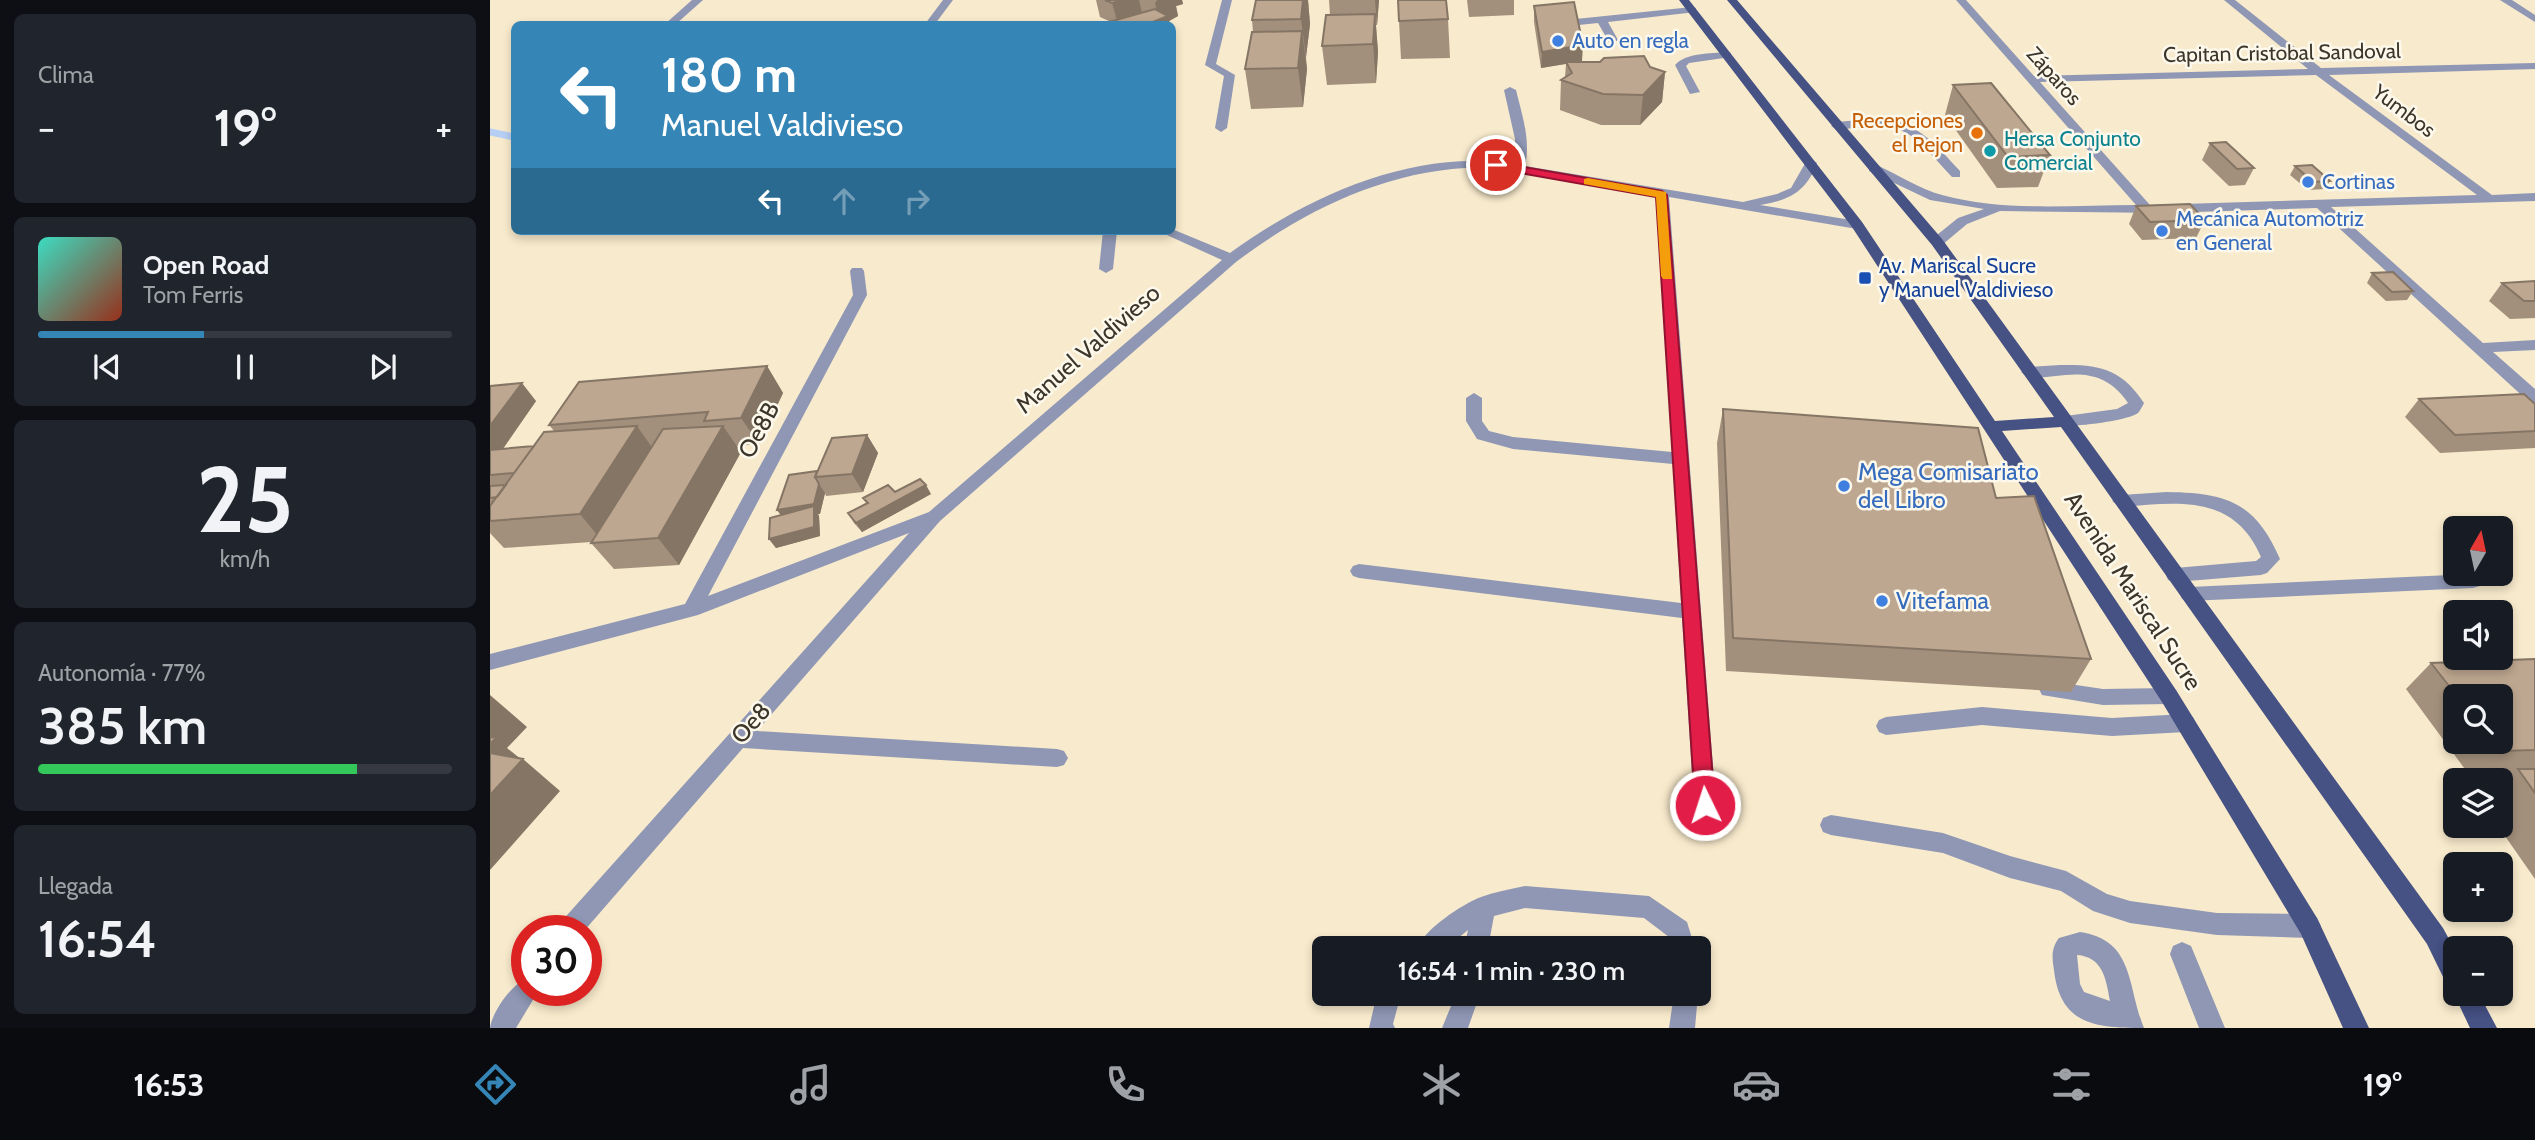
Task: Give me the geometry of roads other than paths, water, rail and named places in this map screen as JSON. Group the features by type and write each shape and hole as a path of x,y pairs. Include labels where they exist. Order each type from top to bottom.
{"main road":[{"name":"Avenida Mariscal Sucre","path":"1684,0 1857,225 2169,696 2309,926 2356,1028"},
{"name":"Avenida Mariscal Sucre","path":"1732,0 1937,242 2435,936 2443,951"},
{"path":"1991,427 2064,421"},
{"path":"2472,1006 2484,1028"}],"street":[{"path":"674,21 698,0"},
{"path":"932,21 948,0"},
{"path":"1221,128 1230,75 1210,65 1227,0"},
{"name":"Záparos","path":"1961,0 2147,209"},
{"name":"Yumbos","path":"2229,0 2319,72 2490,199"},
{"path":"2505,0 2535,19"},
{"path":"1562,41 1561,26 1692,10"},
{"path":"1601,19 1614,40"},
{"path":"1694,92 1679,65 1686,61 1727,55"},
{"name":"Capitan Cristobal Sandoval","path":"2031,79 2535,66"},
{"path":"1510,90 1524,150 1518,169"},
{"path":"1842,132 1891,121 1914,130 1956,174"},
{"name":"Manuel Valdivieso","path":"1732,206 1796,193 1805,180 1811,163"},
{"name":"Manuel Valdivieso","path":"490,662 691,610 935,516 1231,259 1251,244 1334,197 1361,185 1412,171 1449,165 1481,164 1857,225"},
{"path":"1873,168 1935,197 1967,204 2012,208 2147,209 2535,197"},
{"path":"1662,195 1705,805"},
{"path":"2320,204 2535,398"},
{"path":"1937,242 1953,225 1974,215 2012,208"},
{"path":"1106,269 1110,235"},
{"path":"1174,235 1231,259"},
{"name":"Oe8B","path":"691,610 860,295 857,271"},
{"path":"2477,348 2535,345"},
{"path":"2029,372 2097,371 2115,377 2130,391 2136,403 2133,409 2119,414 2064,421"},
{"path":"1474,398 1474,421 1483,435 1513,443 1681,459"},
{"path":"2122,501 2180,497 2224,503 2245,519 2267,545 2271,559 2260,568 2175,575"},
{"name":"Oe8","path":"582,915 935,516"},
{"path":"2044,546 2068,543"},
{"path":"1360,571 1692,612"},
{"path":"2189,594 2443,582"},
{"path":"2063,669 2075,693"},
{"path":"2030,684 2103,697 2169,696"},
{"path":"1886,726 1982,716 2112,727 2186,723"},
{"path":"737,739 1056,758"},
{"path":"1832,825 1943,843 2010,867 2066,882 2101,903 2130,912 2225,925 2309,926"},
{"path":"1443,936 1484,907 1525,897 1649,907 1679,930 1680,936"},
{"path":"1478,936 1484,907"},
{"path":"2182,954 2212,1028"},
{"path":"501,1028 516,1006"},
{"path":"1382,1028 1380,1025 1386,1006"},
{"path":"1455,1028 1463,1006"},
{"path":"1682,1028 1685,1006"}],"waterway":[{"path":"490,132 511,136"}],"place":[{"name":"Auto en regla","path":"1558,41"},
{"name":"Recepciones el Rejon","path":"1977,133"},
{"name":"Hersa Conjunto Comercial","path":"1990,151"},
{"name":"Cortinas","path":"2308,182"},
{"name":"Mecánica Automotriz en General","path":"2162,231"},
{"name":"Av. Mariscal Sucre y Manuel Valdivieso","path":"1865,278"},
{"name":"Mega Comisariato del Libro","path":"1844,486"},
{"name":"Vitefama","path":"1882,601"}]}
